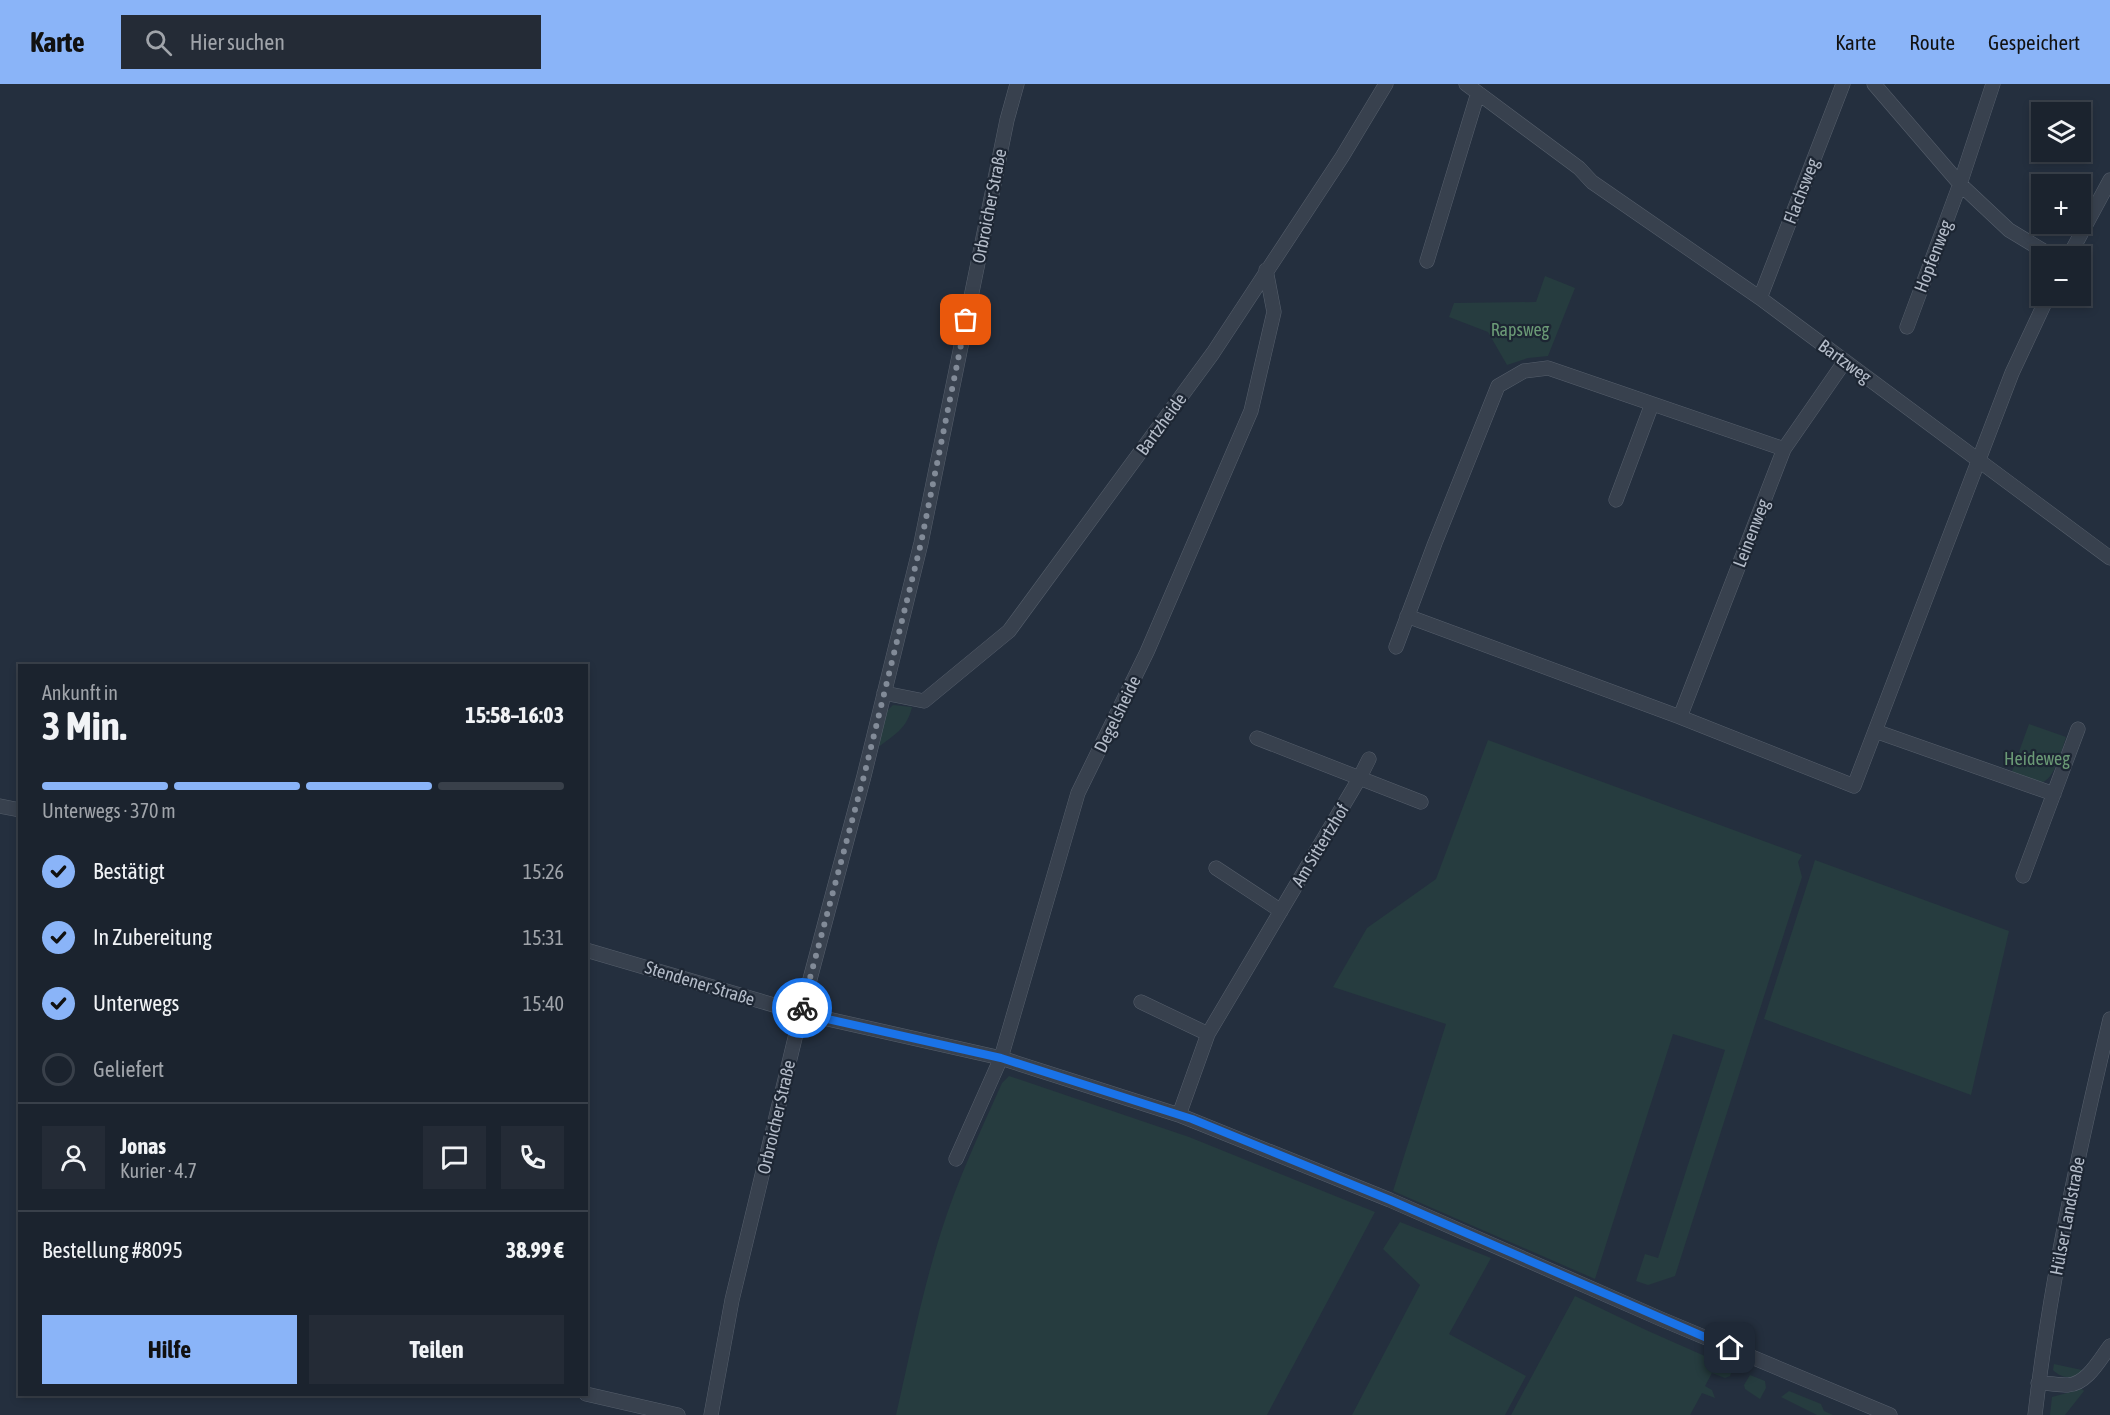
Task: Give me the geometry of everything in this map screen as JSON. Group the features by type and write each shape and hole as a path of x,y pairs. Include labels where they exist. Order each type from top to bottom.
{"street":[{"name":"Orbroicher Straße","path":"711,1415 732,1300 801,1013 864,776 921,543 1007,120 1017,84"},
{"name":"Bartzheide","path":"884,693 924,701 1009,631 1213,353 1342,157 1386,84"},
{"path":"1427,261 1478,93 1466,84"},
{"name":"Flachsweg","path":"1760,298 1843,84"},
{"path":"1874,84 1960,184 2009,230 2035,246"},
{"name":"Hopfenweg","path":"1907,327 1960,184 1993,84"},
{"name":"Bartzweg","path":"1478,93 1579,168 1592,182 1760,298 2110,558"},
{"path":"2074,246 2110,180"},
{"name":"Degelsheide","path":"956,1159 1001,1058 1078,793 1147,652 1251,411 1274,312 1266,270"},
{"path":"1407,616 1680,717 1854,786 2026,340 2043,306"},
{"name":"Leinenweg","path":"1680,717 1784,449 1845,361"},
{"path":"1396,647 1434,543 1498,386 1524,371 1548,368 1784,449"},
{"path":"1616,500 1652,404"},
{"path":"2023,876 2078,729"},
{"path":"1875,731 2054,794"},
{"path":"1257,738 1421,802"},
{"name":"Am Sittertzhof","path":"1179,1115 1208,1034 1370,759"},
{"path":"0,806 18,810"},
{"path":"1216,868 1281,911"},
{"name":"Stendener Straße","path":"588,951 801,1013 1001,1058 1179,1115 1390,1200 1661,1319 1890,1415"},
{"path":"1141,1002 1208,1034"},
{"name":"Hülser Landstraße","path":"2035,1415 2038,1383 2061,1244 2110,1019"},
{"path":"2038,1383 2070,1385 2077,1383 2084,1378 2110,1346"},
{"path":"588,1394 678,1415"}],"green space":[{"name":"Rapsweg","path":"1545,276 1575,288 1548,356 1528,358 1507,365 1488,332 1449,317 1454,303 1536,302"},
{"path":"893,705 912,707 910,715 894,735 877,748 885,713"},
{"name":"Heideweg","path":"2029,724 2066,737 2053,772 2044,782 2038,783 2011,774"},
{"path":"1488,740 1802,855 1798,862 1802,877 1675,1276 1648,1285 1636,1281 1645,1254 1658,1258 1725,1050 1673,1034 1595,1279 1393,1191 1446,1024 1333,987 1367,928 1436,879"},
{"path":"1815,860 2009,931 1971,1095 1764,1019"},
{"path":"1009,1076 1189,1137 1375,1212 1267,1415 896,1415 922,1300 947,1213 1002,1083"},
{"path":"1400,1222 1491,1258 1449,1334 1526,1376 1505,1415 1352,1415 1420,1285 1383,1249"},
{"path":"1575,1296 1716,1361 1717,1365 1726,1369 1728,1366 1733,1368 1730,1376 1725,1378 1712,1373 1705,1386 1712,1390 1715,1398 1702,1393 1690,1415 1511,1415"},
{"path":"2054,1364 2082,1370 2072,1377 2064,1377 2053,1370"},
{"path":"1750,1375 1765,1381 1766,1388 1760,1399 1745,1389 1744,1385"},
{"path":"2082,1389 2084,1391 2065,1415 2050,1415 2052,1397"},
{"path":"1789,1391 1821,1404 1824,1411 1833,1415 1817,1415 1781,1397"}],"way so far":[{"path":"802,1008 864,776 921,543 966,320"}],"route":[{"path":"802,1008 801,1013 1001,1058 1205,1124 1390,1200 1730,1348"}]}
